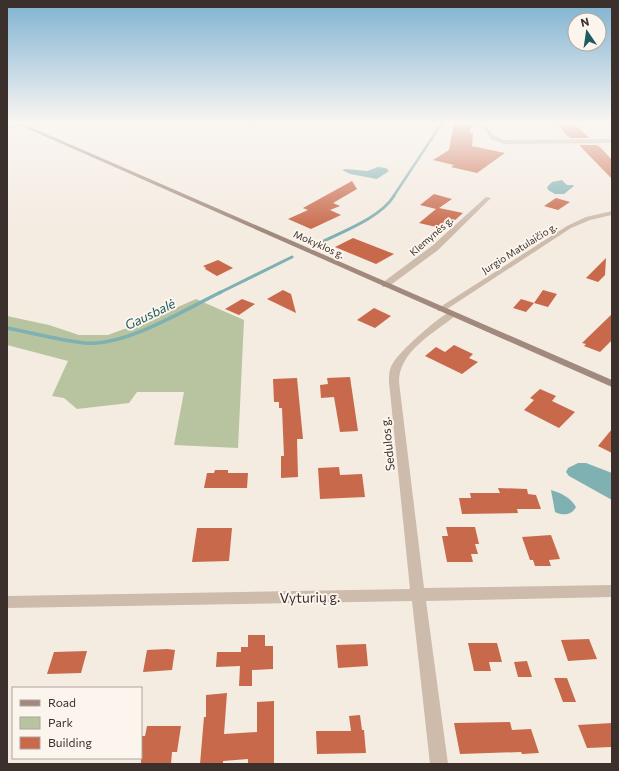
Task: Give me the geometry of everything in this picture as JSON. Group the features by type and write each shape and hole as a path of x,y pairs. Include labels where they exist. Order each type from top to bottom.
{"main road":[{"name":"Mokyklos g.","path":"101,159 612,384"}],"street":[{"name":"Klemynės g.","path":"385,285 435,248 488,198"},
{"name":"Jurgio Matulaičio g.","path":"441,309 569,227 588,218 612,213"},
{"name":"Sedulos g.","path":"439,764 418,595 394,371 398,362 407,351 452,314"},
{"name":"Vyturių g.","path":"7,602 612,591"}],"green space":[{"path":"196,299 244,320 238,448 174,445 184,392 137,392 129,403 77,409 64,398 52,396 68,361 7,345 7,316 49,325 79,335 108,335 146,321"}],"water":[{"path":"378,167 386,168 389,171 377,179 350,174 342,170 367,171"},
{"path":"562,180 567,185 574,186 564,194 555,194 548,190 547,187 552,182"},
{"path":"578,463 586,463 612,473 612,500 569,476 566,472 568,468"},
{"path":"551,490 568,498 576,507 574,510 567,514 555,512"}],"building":[{"path":"497,159 477,173 451,167 454,165 433,160"},
{"path":"593,159 611,159 612,179"},
{"path":"352,181 357,189 333,203 340,206 330,210 341,215 311,229 288,219 308,210 303,208"},
{"path":"434,194 452,199 439,208 463,213 445,229 419,223 436,209 420,205"},
{"path":"556,198 570,202 558,210 544,206"},
{"path":"353,238 394,254 376,264 335,247"},
{"path":"606,258 605,275 598,282 586,278"},
{"path":"218,260 233,268 217,276 205,269 206,268 203,266"},
{"path":"283,290 291,294 296,313 267,299"},
{"path":"543,290 557,294 548,307 534,303"},
{"path":"242,299 255,304 239,315 225,309"},
{"path":"521,299 534,303 526,312 513,308"},
{"path":"374,308 391,316 375,328 357,320"},
{"path":"612,314 612,340 600,352 584,346 586,344 582,343"},
{"path":"454,345 473,354 469,358 478,362 462,374 425,356 436,347 445,352"},
{"path":"350,377 358,431 340,432 334,397 321,398 320,385 328,384 327,378"},
{"path":"297,378 303,439 297,439 298,477 281,478 281,456 284,456 282,408 279,408 279,402 274,402 273,379"},
{"path":"540,389 556,396 552,401 575,412 559,428 524,410 534,400 530,398"},
{"path":"612,429 612,453 598,446"},
{"path":"339,467 340,475 362,474 365,497 320,499 318,468"},
{"path":"215,470 228,470 228,473 248,473 247,488 204,488 207,473 214,473"},
{"path":"498,488 527,489 528,494 536,495 541,509 517,509 518,513 462,514 459,498 471,498 470,493 500,493"},
{"path":"446,527 475,527 479,544 475,544 478,554 471,554 473,562 447,562 442,536 448,536"},
{"path":"197,528 232,528 229,561 192,562"},
{"path":"551,535 560,559 549,560 551,566 535,566 533,560 530,560 522,537"},
{"path":"248,635 265,635 265,646 273,646 273,669 252,670 252,686 239,686 240,666 216,667 217,652 241,652 241,647 248,647"},
{"path":"589,639 597,659 568,661 561,640"},
{"path":"468,643 497,643 502,662 489,662 491,671 474,671"},
{"path":"366,644 368,666 338,668 336,645"},
{"path":"147,650 175,650 172,670 143,672"},
{"path":"87,651 81,673 47,674 54,652"},
{"path":"527,661 532,677 518,677 514,662"},
{"path":"554,678 567,678 576,702 563,702"},
{"path":"227,693 224,734 257,732 257,702 274,701 274,764 248,764 248,759 223,761 223,764 200,764 204,717 206,717 206,695"},
{"path":"360,715 362,730 364,730 366,753 317,754 316,731 351,731 349,716"},
{"path":"510,722 512,730 531,729 539,753 522,754 521,752 460,754 454,723"},
{"path":"612,723 612,747 587,748 578,725"},
{"path":"147,726 181,726 177,752 172,752 171,764 141,764 142,736 145,736"}],"waterway":[{"name":"Gausbalė","path":"393,197 418,159"},
{"name":"Gausbalė","path":"318,244 348,230 379,212 394,196"},
{"name":"Gausbalė","path":"221,292 292,257"},
{"name":"Gausbalė","path":"7,328 75,342 101,343 118,339 155,325 221,292"}]}
